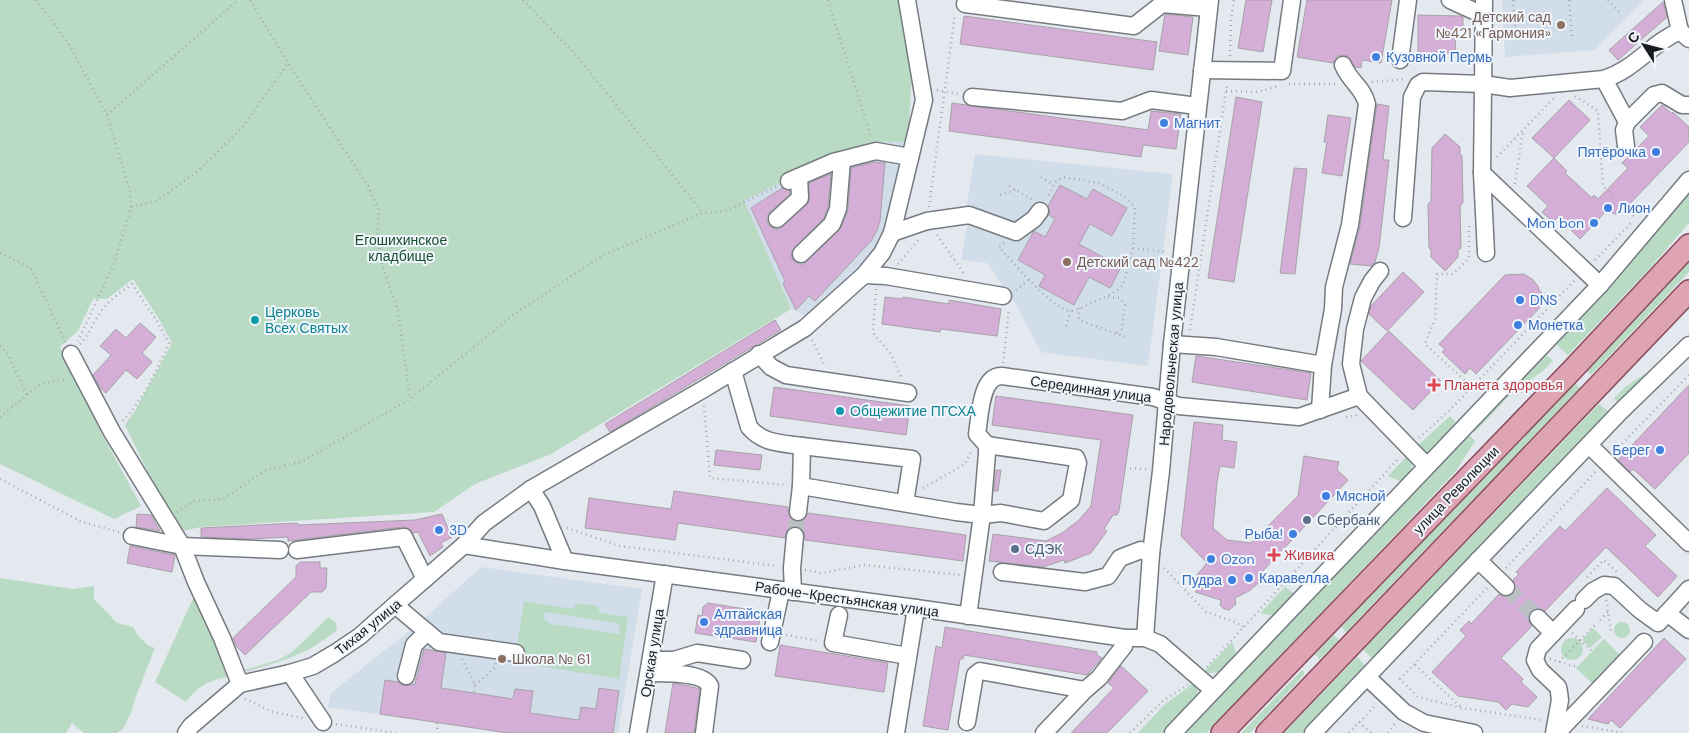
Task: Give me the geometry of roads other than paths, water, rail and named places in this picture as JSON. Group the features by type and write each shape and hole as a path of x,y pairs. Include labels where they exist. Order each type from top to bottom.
{"main road":[{"name":"улица Революции","path":"1222,733 1574,368 1689,245"},
{"path":"1267,733 1689,291"},
{"path":"1292,660 1302,658 1316,664 1318,675 1316,682"}],"street":[{"name":"Тихая улица","path":"186,733 191,726 240,684 313,666 335,653 360,636 396,605 464,545 484,523 531,489 805,328 876,275 882,253 892,233 924,100 906,0"},
{"path":"1202,70 1282,71 1292,0"},
{"path":"1400,60 1408,0"},
{"path":"1450,0 1484,8 1482,173 1486,253"},
{"path":"1403,218 1413,92 1418,85 1423,82 1482,84 1510,88 1560,86 1618,75 1668,36 1685,35 1673,0"},
{"path":"960,8 1134,26 1162,4 1209,4"},
{"name":"Народовольческая улица","path":"1145,638 1151,554 1167,401 1180,344 1197,106 1209,4"},
{"path":"1320,410 1334,287 1350,225 1367,104 1365,93 1347,75 1343,65"},
{"path":"1604,79 1627,122"},
{"path":"1626,146 1624,130 1627,122 1654,96 1662,93 1682,105 1689,105"},
{"path":"972,97 1122,111 1150,100 1197,106"},
{"path":"777,219 800,198 794,179 834,162 876,151 910,157"},
{"path":"801,254 832,224 838,208 842,161"},
{"path":"1482,173 1600,286"},
{"path":"1173,733 1600,286 1689,180"},
{"path":"892,233 927,221 969,215 1016,232 1034,219 1041,208"},
{"path":"1380,271 1363,298 1355,329 1351,364 1359,396 1426,466"},
{"path":"876,275 976,292 1008,294"},
{"path":"1180,344 1216,347 1324,365"},
{"path":"1313,733 1620,412 1689,345"},
{"path":"71,354 110,429 182,546 240,684"},
{"path":"759,354 771,367 786,375 908,393"},
{"path":"733,371 749,427 755,434 767,441 912,459 905,503"},
{"name":"Серединная улица","path":"980,445 977,434 985,387 990,380 1000,376 1153,397 1179,406 1299,417 1359,396"},
{"path":"801,486 956,512 982,515 1001,513 1044,521 1071,500 1078,463 1076,458 980,445 982,515 968,616"},
{"path":"1589,445 1689,543"},
{"path":"798,512 802,446"},
{"path":"531,489 542,506 565,562"},
{"path":"132,536 182,546 280,550"},
{"path":"771,637 787,592 792,568 795,536"},
{"path":"297,550 404,538 425,579"},
{"name":"Рабоче-Крестьянская улица","path":"464,545 565,562 916,608 1125,638 1145,638 1160,644 1213,690"},
{"path":"1002,572 1085,582 1108,576 1120,558 1141,550 1151,554"},
{"path":"1478,560 1501,583"},
{"name":"Орская улица","path":"638,733 665,574"},
{"path":"1558,728 1560,700 1558,686 1540,670 1535,660 1538,650 1580,604 1593,591 1604,585 1614,586 1640,610 1658,623 1689,588"},
{"path":"396,605 439,642 516,653"},
{"path":"896,733 916,608"},
{"path":"1668,613 1689,630"},
{"path":"839,615 834,643 908,656"},
{"path":"1538,618 1558,628"},
{"path":"406,676 414,645 428,632"},
{"path":"1044,733 1085,690 1100,678 1124,646 1125,638"},
{"path":"1558,728 1644,642"},
{"path":"650,666 697,653 742,660"},
{"path":"650,666 706,680 709,683 704,733"},
{"path":"967,722 975,676 980,671 1085,690"},
{"path":"290,673 323,722"},
{"path":"1367,677 1404,712 1424,722 1451,731 1474,733"}],"tunnel":[{"path":"795,536 798,512"},
{"path":"1506,587 1538,618"}],"place":[{"name":"Детский сад №421 «Гармония»","path":"1561,25"},
{"name":"Кузовной Пермь","path":"1376,57"},
{"name":"Магнит","path":"1164,123"},
{"name":"Пятёрочка","path":"1656,152"},
{"name":"Лион","path":"1608,208"},
{"name":"Mon bon","path":"1594,223"},
{"name":"Детский сад №422","path":"1067,262"},
{"name":"DNS","path":"1520,300"},
{"name":"Церковь Всех Святых","path":"255,320"},
{"name":"Монетка","path":"1518,325"},
{"name":"Планета здоровья","path":"1434,385"},
{"name":"Общежитие ПГСХА","path":"840,411"},
{"name":"Берег","path":"1660,450"},
{"name":"Мясной","path":"1326,496"},
{"name":"Сбербанк","path":"1307,520"},
{"name":"3D","path":"439,530"},
{"name":"Рыба!","path":"1293,534"},
{"name":"СДЭК","path":"1015,549"},
{"name":"Живика","path":"1274,555"},
{"name":"Ozon","path":"1211,559"},
{"name":"Каравелла","path":"1249,578"},
{"name":"Пудра","path":"1232,580"},
{"name":"Алтайская здравница","path":"704,622"},
{"name":"Школа № 61","path":"502,659"}],"park label":[{"name":"Егошихинское кладбище","path":"401,248"}]}
